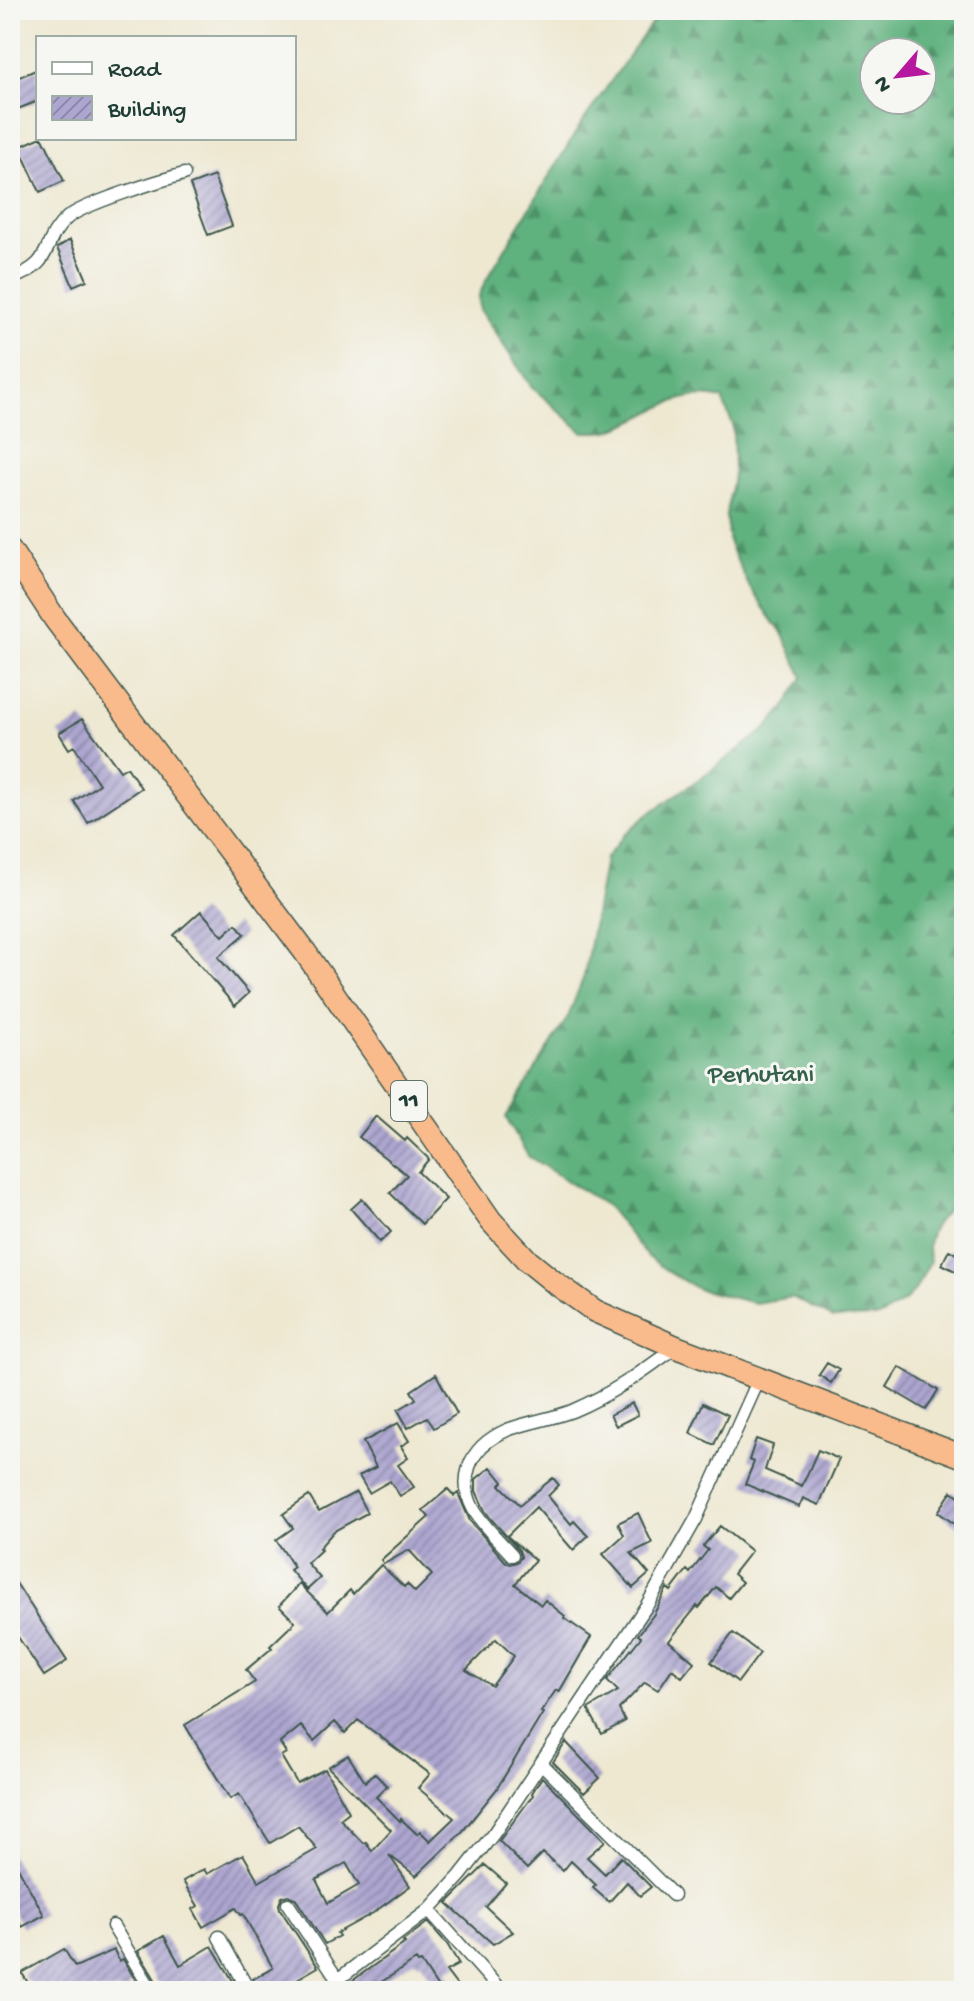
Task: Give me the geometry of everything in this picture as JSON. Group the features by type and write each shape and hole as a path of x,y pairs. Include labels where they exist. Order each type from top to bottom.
{"highway":[{"name":"11","path":"10,550 55,619 305,952 491,1221 528,1261 595,1311 676,1347 964,1457"}],"street":[{"path":"10,279 29,273 40,264 56,232 72,214 184,174"},
{"path":"512,1555 475,1513 467,1499 466,1479 473,1457 484,1443 507,1431 570,1411 627,1384 676,1347"},
{"path":"323,1991 429,1910 494,1833 647,1605 696,1519 759,1379"},
{"path":"542,1764 673,1895"},
{"path":"288,1904 338,1980"},
{"path":"429,1910 501,1991"},
{"path":"113,1926 152,1991"},
{"path":"219,1937 249,1991"}],"green space":[{"name":"Perhutani","path":"661,10 964,10 964,1193 936,1224 929,1241 930,1262 915,1290 905,1301 879,1317 833,1318 792,1297 755,1303 698,1289 647,1256 607,1206 528,1156 506,1117 568,1017 584,976 605,859 625,834 647,815 766,729 786,706 803,677 783,635 750,588 729,544 726,516 734,470 733,425 722,399 707,396 680,400 610,430 583,432 531,386 480,310 479,296 579,127"}],"building":[{"path":"36,70 36,102 10,112 10,81"},
{"path":"36,139 44,140 64,181 40,192 19,147"},
{"path":"214,176 232,226 208,235 190,185"},
{"path":"70,240 87,280 73,286 57,248"},
{"path":"82,719 120,771 127,767 141,788 88,823 74,801 99,784 74,746 69,749 59,733"},
{"path":"201,911 223,936 236,924 245,934 218,957 249,993 235,1006 174,935"},
{"path":"376,1116 405,1141 407,1138 429,1159 418,1172 446,1199 422,1224 390,1193 407,1175 359,1137"},
{"path":"362,1199 391,1232 380,1242 351,1209"},
{"path":"949,1250 964,1258 964,1276 942,1264"},
{"path":"827,1363 839,1370 831,1383 819,1375"},
{"path":"899,1367 938,1390 926,1410 887,1387"},
{"path":"436,1374 457,1414 434,1428 427,1417 408,1428 398,1410 416,1399 411,1391"},
{"path":"632,1403 638,1415 616,1426 610,1415"},
{"path":"703,1403 728,1415 714,1445 690,1433"},
{"path":"398,1423 409,1441 401,1446 408,1458 398,1465 414,1487 400,1496 390,1481 369,1493 359,1476 376,1467 363,1442"},
{"path":"756,1439 773,1445 765,1470 802,1486 818,1450 839,1459 819,1505 803,1498 799,1507 745,1484 754,1462 749,1460"},
{"path":"491,1467 503,1482 500,1485 520,1505 553,1478 559,1485 548,1496 571,1524 574,1521 588,1536 573,1550 536,1507 507,1536 535,1560 515,1584 541,1605 545,1600 591,1637 559,1692 556,1690 541,1712 496,1790 462,1832 416,1876 389,1855 410,1886 325,1944 295,1898 288,1895 282,1897 280,1909 318,1967 276,1991 258,1991 253,1979 273,1968 243,1914 236,1908 203,1927 193,1909 198,1906 183,1881 204,1869 207,1874 243,1854 259,1882 317,1849 298,1826 270,1843 239,1794 230,1799 185,1725 255,1682 246,1670 272,1648 270,1646 295,1622 279,1606 299,1584 328,1612 350,1590 353,1594 381,1565 404,1587 407,1584 415,1592 432,1575 409,1550 384,1564 381,1560 429,1517 423,1510 448,1489 454,1496 458,1493 470,1521 505,1561 510,1564 517,1562 521,1557 519,1550 485,1511 476,1491 476,1479","holes":["496,1639 514,1656 492,1686 466,1670","358,1720 430,1774 418,1788 454,1818 430,1841 420,1831 417,1834 376,1797 387,1786 374,1773 365,1782 348,1755 328,1767 391,1830 372,1851 340,1819 349,1812 325,1769 297,1783 281,1756 286,1753 280,1743 301,1726 314,1741 335,1722 345,1733","346,1863 359,1885 328,1903 316,1880"]},
{"path":"952,1491 964,1500 964,1531 938,1512"},
{"path":"356,1492 367,1513 334,1531 307,1563 320,1578 307,1590 290,1570 294,1567 276,1540 293,1528 283,1514 309,1496 319,1512"},
{"path":"638,1513 652,1543 631,1553 649,1574 633,1588 603,1554 624,1535 618,1523"},
{"path":"720,1526 751,1551 733,1574 742,1582 729,1598 716,1587 669,1641 694,1662 682,1677 672,1669 658,1690 645,1682 619,1709 625,1721 602,1734 588,1709 618,1691 607,1680 641,1637 638,1635 654,1614 667,1588 671,1591 687,1570 690,1573 708,1550 703,1546"},
{"path":"10,1574 67,1661 44,1676 10,1625"},
{"path":"733,1633 760,1653 738,1682 711,1662"},
{"path":"566,1742 600,1778 584,1793 553,1762"},
{"path":"542,1777 605,1841 587,1857 605,1874 621,1857 651,1887 640,1896 627,1882 609,1902 571,1861 563,1871 543,1853 527,1869 499,1841 533,1795"},
{"path":"10,1853 44,1915 22,1927 10,1905"},
{"path":"485,1865 506,1883 486,1907 513,1932 493,1944 447,1903"},
{"path":"428,1922 459,1964 446,1971 461,1991 440,1991 421,1962 416,1960 362,1991 338,1991 405,1943 403,1941"},
{"path":"164,1936 180,1965 212,1946 239,1991 162,1991 138,1951"},
{"path":"64,1949 75,1967 114,1950 136,1981 127,1986 130,1991 33,1991 22,1973"}]}
